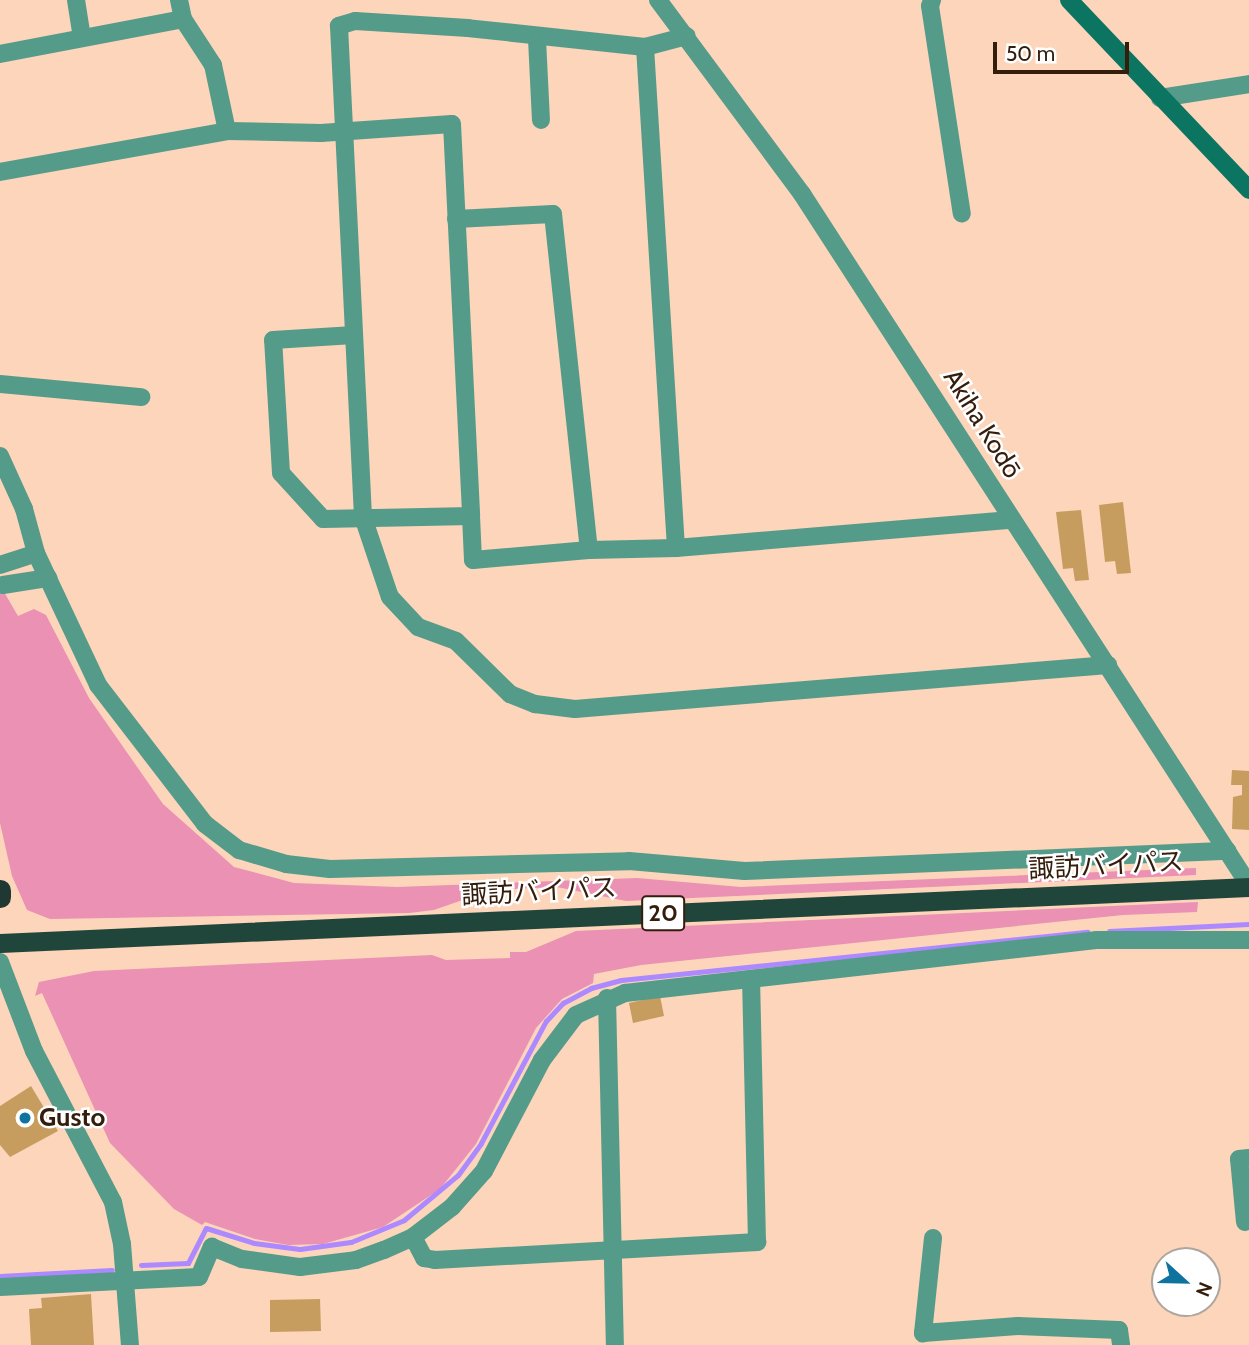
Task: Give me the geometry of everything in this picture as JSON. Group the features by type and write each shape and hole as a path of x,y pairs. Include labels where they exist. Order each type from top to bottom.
{"highway":[{"name":"諏訪バイパス","path":"0,943 1249,886"},
{"path":"0,890 0,897"}],"main road":[{"path":"1069,0 1249,190"}],"street":[{"path":"76,0 82,38"},
{"path":"179,0 183,19 213,65 227,131"},
{"name":"Akiha Kodō","path":"658,0 803,194 1249,886"},
{"path":"932,0 962,214"},
{"path":"0,54 183,19"},
{"path":"687,36 645,47 537,39 455,27 355,21 339,26 363,517 390,597 418,627 456,641 510,694 534,704 575,709 1108,665"},
{"path":"537,39 541,120"},
{"path":"645,47 676,548"},
{"path":"1160,98 1249,84"},
{"path":"0,172 227,131 345,131 452,124 473,560 589,550 676,548 1011,520"},
{"path":"456,219 553,214 589,550"},
{"path":"354,334 272,340 281,472 323,520 471,516"},
{"path":"0,384 141,397"},
{"path":"0,456 24,509 36,553 98,685 205,824 239,850 286,864 391,869 629,861 745,871 1228,851"},
{"path":"0,565 36,553"},
{"path":"3,585 48,578"},
{"path":"0,1287 199,1277 212,1247 242,1259 300,1267 356,1261 413,1237 452,1207 484,1171 542,1060 576,1015 607,998 646,990 751,982 1096,940 1249,940"},
{"path":"0,962 34,1051 113,1202 125,1281 130,1345"},
{"path":"413,1237 424,1258 435,1260 757,1242 751,982"},
{"path":"607,998 615,1345"},
{"path":"1245,1222 1239,1159 1249,1158"},
{"path":"933,1238 923,1333 1018,1326 1119,1330 1121,1345"}],"shaded area":[{"path":"0,585 18,616 34,609 46,615 89,698 163,804 234,867 294,883 397,887 637,878 741,887 1196,868 1196,875 626,901 557,887 491,890 434,910 409,913 50,919 27,910 12,876 0,823"},
{"path":"1198,902 1197,912 1123,915 641,965 594,974 593,983 562,999 536,1028 476,1144 440,1189 383,1227 323,1244 288,1245 255,1239 205,1222 202,1225 174,1209 110,1143 42,993 35,996 39,982 94,971 432,955 446,960 510,958 510,952 526,952 576,931"}],"building":[{"path":"1123,502 1131,573 1117,574 1115,561 1105,562 1099,505"},
{"path":"1081,510 1089,580 1075,581 1073,568 1063,569 1056,512"},
{"path":"1232,770 1249,771 1249,830 1232,829 1233,797 1242,795 1242,785 1231,785"},
{"path":"660,996 664,1016 633,1023 629,1003"},
{"name":"Gusto","path":"31,1086 58,1131 10,1157 0,1145 0,1106"},
{"path":"91,1294 94,1345 31,1345 29,1309 42,1308 41,1298"},
{"path":"320,1299 321,1331 270,1332 270,1300"}],"waterway":[{"path":"1109,931 1249,924"},
{"path":"141,1265 188,1263 206,1228 254,1243 300,1249 351,1242 404,1220 458,1175 481,1143 546,1021 563,1003 591,988 621,980 1088,932"},
{"path":"0,1276 112,1270"}],"place":[{"name":"Gusto","path":"25,1118"}]}
